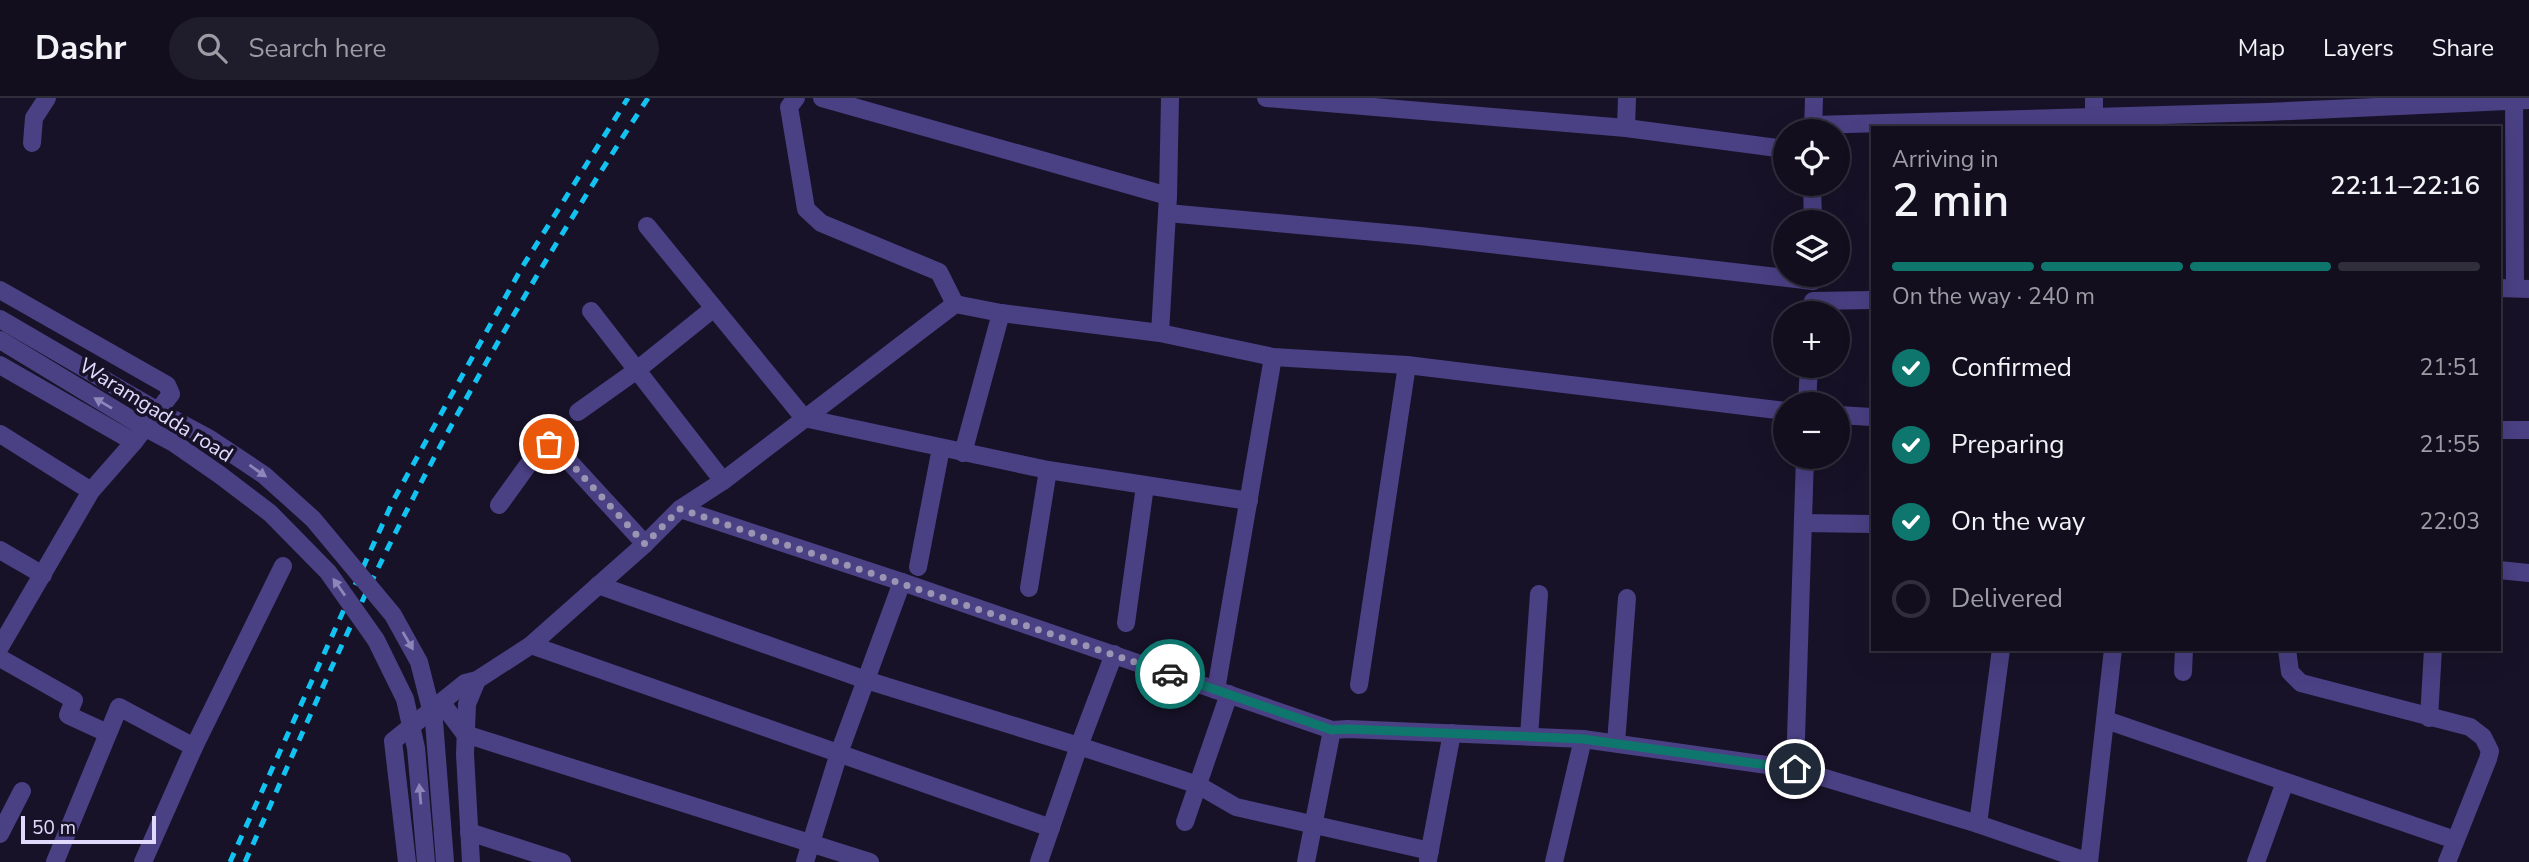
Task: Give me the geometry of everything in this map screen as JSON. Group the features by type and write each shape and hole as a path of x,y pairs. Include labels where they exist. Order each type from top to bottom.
{"street":[{"path":"32,143 34,118 47,98"},
{"path":"796,98 789,107 806,209 821,223 939,272 955,304"},
{"path":"822,98 1168,204 1420,236 1773,274"},
{"path":"1160,333 1168,204 1170,98"},
{"path":"1266,98 1421,105 1773,147"},
{"path":"1626,128 1627,98"},
{"path":"1814,98 1814,119"},
{"path":"2094,98 2094,123"},
{"path":"1926,126 2094,123 2267,105 2519,99 2514,288"},
{"path":"1850,127 1871,127"},
{"path":"647,226 804,418 1048,470 1249,501"},
{"path":"0,290 167,385 171,394 91,491 0,647"},
{"path":"1850,303 1871,300"},
{"path":"407,862 393,741 465,683 477,680 531,645 645,544 680,509 723,481 955,304 1001,313 1160,333 1273,357 1407,366 1773,410"},
{"path":"578,412 637,370 714,308"},
{"path":"591,311 723,481"},
{"path":"963,453 1001,313"},
{"name":"Waramgadda road","path":"0,319 210,439 264,475 313,519 393,615 419,662 434,721 445,862"},
{"name":"Waramgadda road","path":"0,340 174,443 209,467 270,513 328,572 376,640 405,699 416,748 426,862"},
{"path":"1185,822 1198,785 1222,692 1273,357"},
{"path":"0,365 134,442"},
{"path":"1359,685 1407,366"},
{"path":"1850,416 1871,417"},
{"path":"2501,430 2529,430"},
{"path":"0,434 91,491"},
{"path":"499,505 542,446 549,444 555,446 645,544"},
{"path":"918,567 942,448"},
{"path":"1795,769 1804,469"},
{"path":"1029,588 1048,470"},
{"path":"1126,623 1145,486"},
{"path":"680,509 902,582 1332,730 1583,739 1795,769 1978,824 2089,862 2113,651"},
{"path":"1802,523 1871,524"},
{"path":"0,550 43,575"},
{"path":"143,862 194,747 284,566"},
{"path":"2501,570 2529,573"},
{"path":"805,862 839,753 902,582"},
{"path":"598,585 866,680 1198,785 1236,807 1429,856 1452,733"},
{"path":"1529,736 1539,594"},
{"path":"1616,743 1627,598"},
{"path":"531,645 1051,828"},
{"path":"1978,824 2001,651"},
{"path":"2183,671 2184,651"},
{"path":"2287,651 2290,672 2301,683 2470,727 2483,737 2490,751 2447,862"},
{"path":"2429,718 2433,651"},
{"path":"1039,862 1114,654"},
{"path":"0,658 74,700 68,715 107,733"},
{"path":"471,862 465,734 467,704 477,680"},
{"path":"441,702 465,734 870,862"},
{"path":"55,862 118,707 194,747"},
{"path":"2106,720 2455,840"},
{"path":"1306,862 1332,730"},
{"path":"1554,862 1583,739"},
{"path":"2256,862 2285,782"},
{"path":"0,834 22,792"},
{"path":"469,832 562,862"}],"railway":[{"path":"230,862 393,501 521,269 628,98"},
{"path":"245,862 364,597 434,457 522,301 648,98"}],"way so far":[{"path":"549,444 555,446 645,544 680,509 1170,674"}],"route":[{"path":"1170,674 1332,730 1583,739 1795,769"}]}
